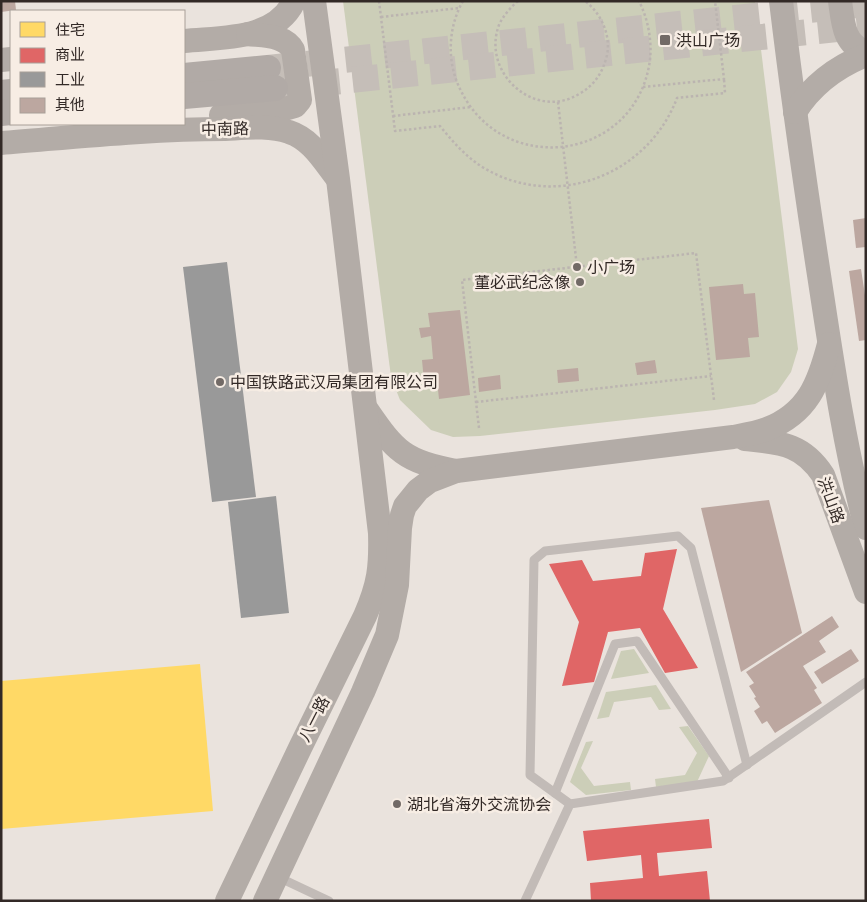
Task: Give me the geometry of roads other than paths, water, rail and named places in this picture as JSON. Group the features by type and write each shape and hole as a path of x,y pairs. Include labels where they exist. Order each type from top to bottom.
{"main road":[{"path":"248,34 278,21 285,15 294,1"},
{"name":"八一路","path":"227,901 374,596 379,580 381,561 380,532 366,409 314,1"},
{"name":"洪山路","path":"781,1 795,112 829,344 851,464 866,528"},
{"path":"795,112 809,92 824,78 866,54 856,48 849,40 843,24 840,1"},
{"path":"185,41 248,34 278,38 290,45 292,50 300,96 299,102 295,106 288,108 192,118 185,122"},
{"path":"185,76 271,78 185,96"},
{"name":"中南路","path":"1,143 180,125 272,128 298,136 313,147 338,179"},
{"path":"265,901 363,692 387,635 397,584 402,515 405,506 418,490 430,481 456,471 733,437 766,430 780,423 802,405 810,395 821,375 829,344"},
{"path":"366,409 388,439 405,455 425,465 456,471"},
{"name":"洪山路","path":"733,437 786,444 803,452 817,466 823,475 866,592"}],"lane":[{"path":"747,766 691,548 678,536 545,551 534,560 530,775 570,804 723,782 747,766 866,682"},
{"path":"555,793 615,644 637,641 729,778"},
{"path":"525,901 570,804"},
{"path":"276,876 329,901"}],"tunnel":[{"path":"268,68 866,4"},
{"path":"275,88 866,26"}],"place":[{"name":"洪山广场","path":"665,40"},
{"name":"小广场","path":"577,267"},
{"name":"董必武纪念像","path":"580,282"},
{"name":"中国铁路武汉局集团有限公司","path":"220,382"},
{"name":"湖北省海外交流协会","path":"397,804"}]}
